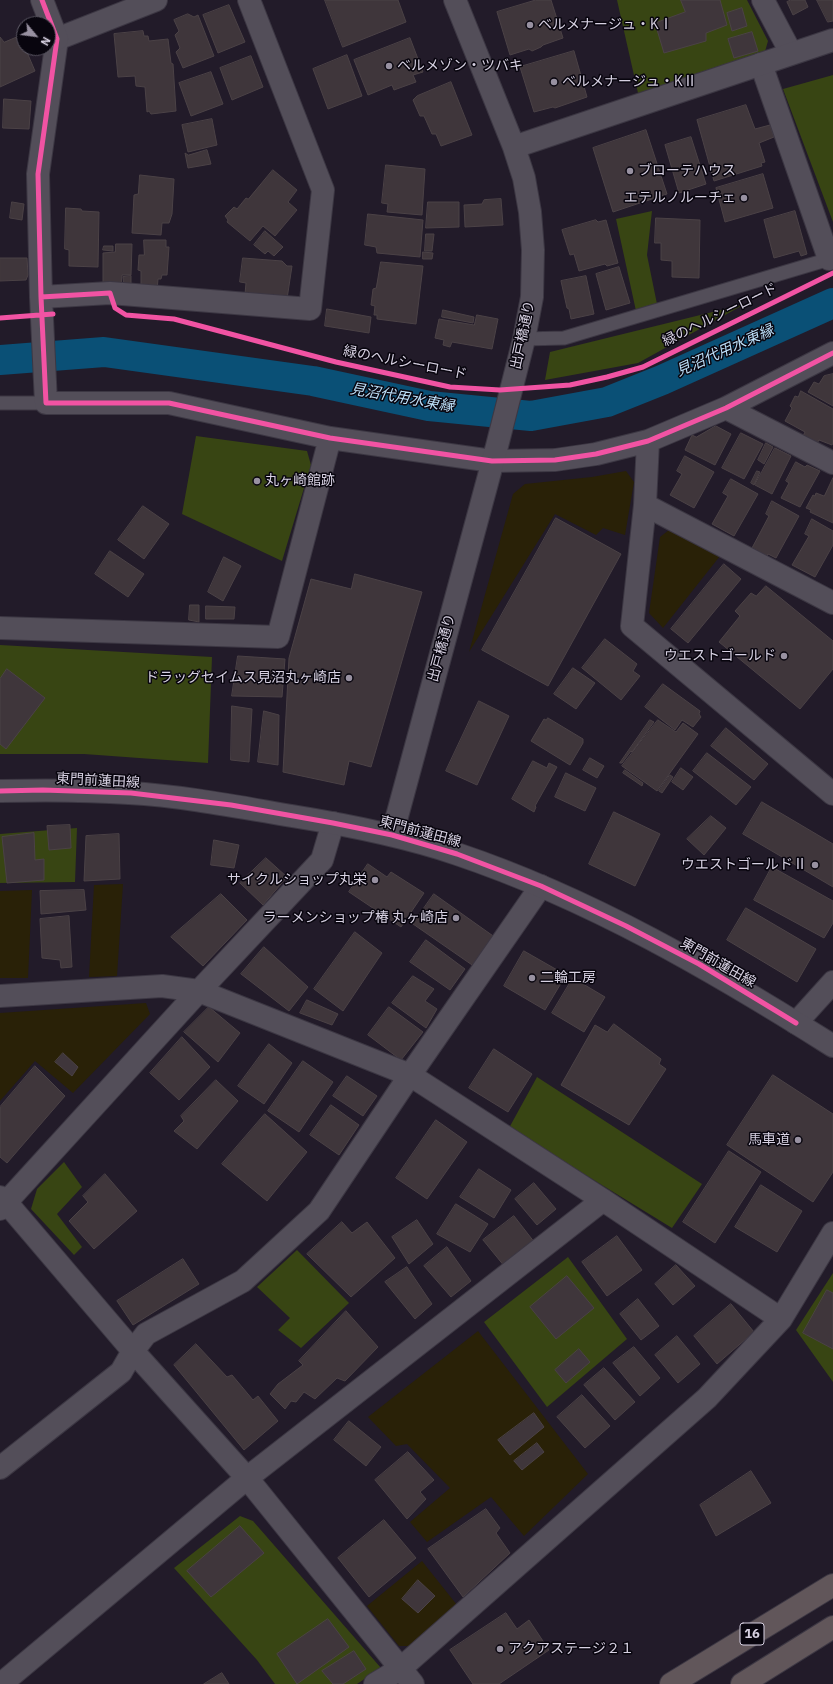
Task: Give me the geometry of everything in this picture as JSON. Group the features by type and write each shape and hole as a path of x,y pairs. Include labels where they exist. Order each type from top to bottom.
{"highway":[{"name":"16","path":"670,1684 833,1585"},
{"path":"742,1684 833,1628"}],"street":[{"path":"42,0 57,39 38,174 41,297 46,396 169,403 330,438 555,460 596,454 648,441 726,408 833,353"},
{"path":"57,39 156,0"},
{"path":"41,297 110,293 310,309 323,190 249,0"},
{"name":"出戸橋通り","path":"392,835 517,367 532,297 533,250 530,212 524,178 514,147 455,0"},
{"path":"763,0 791,53"},
{"path":"514,147 833,40"},
{"path":"762,64 831,258"},
{"path":"726,408 833,463"},
{"path":"0,628 278,637 330,438"},
{"path":"648,441 645,506 632,626 833,794"},
{"path":"645,506 833,603"},
{"name":"東門前蓮田線","path":"0,791 43,790 131,793 231,805 392,835 457,854 541,886 626,926 699,964 833,1046"},
{"path":"333,823 322,860 2,1202 247,1478 406,1677"},
{"path":"0,1468 121,1372 133,1350 146,1334 243,1281 320,1211 410,1075 541,886"},
{"path":"796,1023 833,982"},
{"path":"0,996 162,986 199,990 410,1075 603,1200 781,1319"},
{"path":"1,1684 247,1478 603,1200"},
{"path":"376,1684 406,1677 707,1398 781,1319 833,1233"}],"lane":[{"path":"524,339 564,338 831,258"},
{"path":"0,403 46,396"}],"green space":[{"path":"617,0 747,0 768,41 764,55 638,93"},
{"path":"833,75 833,222 783,89"},
{"path":"652,211 647,255 657,304 636,311 616,219"},
{"path":"745,304 638,363 545,380 550,352"},
{"path":"196,436 307,451 311,465 282,561 182,514"},
{"path":"0,645 212,657 208,763 84,754 0,754"},
{"path":"77,828 75,882 0,883 0,834"},
{"path":"537,1077 702,1184 672,1228 509,1128"},
{"path":"64,1162 82,1187 57,1214 82,1247 74,1255 31,1209 37,1189"},
{"path":"297,1250 349,1303 301,1348 278,1330 290,1318 257,1287"},
{"path":"568,1257 627,1339 547,1407 484,1322"},
{"path":"833,1273 833,1382 796,1330"},
{"path":"240,1516 253,1521 381,1668 357,1684 275,1684 257,1660 174,1568"}],"sand":[{"path":"626,471 634,482 625,535 603,528 596,535 555,514 469,652 513,494 525,484 592,477"},
{"path":"669,530 720,556 663,628 649,613 660,537"},
{"path":"123,884 117,976 89,977 94,885"},
{"path":"32,890 28,978 0,978 0,891"},
{"path":"146,1003 150,1014 73,1093 35,1061 0,1101 0,1013"},
{"path":"478,1331 588,1474 524,1536 491,1497 427,1542 410,1522 450,1488 407,1444 396,1446 368,1417"},
{"path":"422,1561 457,1605 411,1646 399,1646 367,1606"}],"building":[{"path":"325,0 398,0 406,22 343,47"},
{"name":"ベルメナージュ・KⅠ","path":"536,0 551,0 563,38 543,45 532,51 529,49 510,55 497,12"},
{"path":"681,0 720,0 727,25 706,33 706,41 664,53 655,23 685,12"},
{"path":"791,0 805,0 808,7 793,15 787,2"},
{"path":"817,0 833,0 833,21 828,22"},
{"path":"229,5 245,42 218,53 203,15"},
{"path":"742,8 747,26 732,31 727,13"},
{"path":"188,14 194,17 198,15 214,56 183,68 176,52 180,48 175,35 179,31 174,20"},
{"path":"143,31 144,36 148,36 149,41 168,39 171,63 173,64 176,111 151,114 149,111 147,112 145,87 136,86 135,76 118,77 114,34"},
{"path":"752,32 758,51 734,58 728,39"},
{"path":"0,37 4,42 16,38 16,56 29,56 35,71 0,87"},
{"name":"ベルメゾン・ツバキ","path":"410,38 423,72 413,75 416,82 394,90 392,85 368,95 354,60"},
{"name":"ベルメナージュ・KⅡ","path":"574,51 587,97 555,108 553,107 534,112 520,67"},
{"path":"347,55 362,96 328,109 313,69"},
{"path":"251,56 263,87 232,100 220,68"},
{"path":"211,72 223,104 191,116 179,83"},
{"path":"451,82 472,135 441,146 436,134 432,134 424,116 420,116 413,100 417,96"},
{"path":"4,99 31,101 29,129 3,128"},
{"path":"746,105 755,129 770,125 774,137 759,143 765,162 761,163 762,166 714,181 697,120"},
{"path":"212,119 217,145 188,152 182,125"},
{"name":"ブローテハウス","path":"646,130 667,194 613,212 593,148"},
{"path":"691,137 706,184 679,193 665,145"},
{"path":"207,150 211,164 188,168 185,153 188,155"},
{"path":"386,165 425,169 422,215 387,212 388,204 382,203"},
{"path":"273,170 297,190 288,202 297,210 275,236 263,226 250,241 227,222 228,220 225,216 234,207 237,209 246,198 248,199"},
{"name":"エテルノルーチェ","path":"763,174 773,208 725,222 716,188"},
{"path":"140,175 174,179 172,214 169,223 162,223 161,235 132,233 134,195 138,194"},
{"path":"501,199 503,225 465,227 464,205 482,204 484,200"},
{"path":"12,202 24,204 22,220 10,218"},
{"path":"428,202 459,202 459,227 426,228"},
{"path":"66,208 99,212 98,267 69,266 69,250 65,249"},
{"path":"795,211 807,254 801,256 799,251 774,258 764,220"},
{"path":"368,214 423,220 420,257 377,253 376,247 365,245"},
{"path":"656,218 700,220 699,278 672,277 672,261 661,260 661,243 655,243"},
{"path":"596,220 598,222 606,220 618,263 607,266 605,264 579,271 574,254 570,255 562,230"},
{"path":"265,231 283,247 274,256 268,251 265,254 254,245"},
{"path":"426,234 434,234 432,251 425,251"},
{"path":"144,240 166,240 166,247 169,247 167,275 162,275 161,279 158,279 157,291 141,290 141,271 138,270 139,255 144,255"},
{"path":"116,244 132,244 131,275 122,275 121,287 103,290 103,253 115,252"},
{"path":"104,246 113,246 113,251 103,250"},
{"path":"423,252 433,253 432,259 423,259"},
{"path":"0,258 27,258 28,275 26,280 0,281"},
{"path":"243,258 282,261 287,266 292,266 287,299 245,294 246,283 240,282"},
{"path":"381,262 423,266 416,324 377,319 377,315 374,315 375,306 371,305 373,289 376,288"},
{"path":"619,267 630,303 606,310 596,274"},
{"path":"131,276 131,287 124,287 123,277"},
{"path":"586,276 594,314 571,319 561,281"},
{"path":"327,309 371,317 369,333 325,326"},
{"path":"443,310 474,317 473,323 442,317"},
{"path":"477,315 498,319 492,349 452,342 450,347 443,345 444,340 435,338 439,319 474,325"},
{"path":"833,374 833,406 808,392 814,382 819,384 824,376"},
{"path":"801,391 833,409 832,445 819,440 816,445 802,438 805,432 785,421 792,408 790,406 795,396 798,397"},
{"path":"716,426 731,434 715,465 685,450 692,435 696,437"},
{"path":"741,433 763,444 744,479 722,468"},
{"path":"766,443 773,447 764,464 758,460"},
{"path":"775,448 791,456 772,494 755,485"},
{"path":"685,456 714,472 694,508 670,495 682,474 677,471"},
{"path":"796,462 805,467 807,465 820,471 800,507 781,498 789,483 786,481"},
{"path":"757,471 760,472 754,485 751,483"},
{"path":"833,478 833,523 810,512 811,510 806,508 813,495 815,496 816,493 824,496"},
{"path":"731,479 758,494 734,536 712,524 728,496 723,493"},
{"path":"772,501 799,516 776,558 768,554 767,556 752,548 769,516 766,514"},
{"path":"143,506 169,524 144,559 118,540"},
{"path":"556,518 621,554 548,686 482,650"},
{"path":"812,519 833,531 833,545 815,577 792,565 809,536 805,534"},
{"path":"110,551 144,574 128,597 95,574"},
{"path":"224,557 241,566 223,601 208,592"},
{"path":"724,564 741,579 688,643 671,629"},
{"path":"355,574 422,592 371,767 349,761 344,785 283,772 289,658 311,579 351,589"},
{"name":"ウエストゴールド","path":"766,586 833,641 833,669 800,709 719,642 740,616 735,611 751,593 756,596"},
{"path":"190,605 199,605 199,622 189,620"},
{"path":"206,606 235,607 234,619 206,619"},
{"path":"605,639 637,664 633,671 640,676 621,700 582,668"},
{"path":"238,656 285,659 282,697 232,696"},
{"path":"573,668 595,683 576,709 554,694"},
{"path":"7,669 45,698 6,749 0,744 0,679"},
{"path":"663,684 700,711 699,714 701,717 693,727 682,720 675,730 645,707"},
{"path":"479,701 509,716 477,785 446,771"},
{"path":"232,706 252,709 249,762 231,760"},
{"path":"264,711 279,715 278,765 258,762"},
{"path":"548,718 583,739 583,743 570,765 531,741 544,719 546,720"},
{"path":"650,720 654,722 632,752 631,751 622,763 620,763"},
{"path":"658,720 676,732 683,723 698,734 657,791 622,766"},
{"path":"726,728 768,764 754,780 711,746"},
{"path":"707,753 751,787 736,805 693,771"},
{"path":"590,758 604,766 597,778 583,770"},
{"path":"533,761 547,768 549,763 557,767 535,806 534,812 512,799"},
{"path":"681,768 693,777 683,790 672,782"},
{"path":"625,770 643,783 642,786 623,773"},
{"path":"566,773 596,788 585,811 555,797"},
{"path":"670,775 673,777 662,793 659,791"},
{"name":"ウエストゴールドⅡ","path":"762,802 833,844 833,887 743,834"},
{"path":"614,812 660,834 635,886 589,864"},
{"path":"711,816 726,828 704,855 687,839"},
{"path":"70,825 71,848 49,850 47,826"},
{"path":"34,833 35,860 44,859 44,880 7,883 2,837"},
{"path":"119,834 120,879 84,881 86,836"},
{"path":"214,840 239,845 234,868 211,865"},
{"path":"266,858 287,877 263,905 240,883"},
{"path":"368,864 387,877 391,872 424,893 401,927 349,892"},
{"path":"772,867 833,901 833,923 824,938 754,900"},
{"path":"84,890 86,910 41,914 40,891"},
{"path":"221,894 247,920 203,966 171,937"},
{"path":"434,894 496,938 475,967 413,924"},
{"path":"746,908 816,949 797,982 727,940"},
{"path":"69,916 72,967 61,968 60,960 42,958 40,919"},
{"path":"355,932 382,953 343,1011 314,989"},
{"path":"426,940 465,969 450,990 410,962"},
{"path":"264,947 308,987 289,1011 241,974"},
{"path":"524,951 566,975 545,1010 504,986"},
{"path":"413,976 434,989 425,1001 437,1009 426,1028 392,1003"},
{"path":"573,978 605,997 584,1032 552,1013"},
{"path":"307,1000 338,1014 332,1025 300,1013"},
{"path":"209,1007 240,1033 218,1062 184,1032"},
{"path":"389,1007 423,1032 401,1060 368,1035"},
{"path":"614,1024 661,1059 659,1064 666,1069 629,1125 561,1085 595,1025 607,1032"},
{"path":"182,1037 210,1067 179,1100 150,1073"},
{"path":"269,1044 292,1063 264,1104 238,1086"},
{"path":"494,1049 532,1074 508,1112 469,1088"},
{"path":"63,1053 78,1067 72,1076 55,1062"},
{"path":"303,1061 333,1082 299,1132 268,1111"},
{"path":"35,1066 65,1096 7,1163 0,1157 0,1107"},
{"path":"773,1075 833,1114 833,1172 813,1202 727,1145"},
{"path":"347,1076 377,1096 363,1116 333,1096"},
{"path":"216,1080 238,1101 197,1149 174,1131 184,1121 181,1116"},
{"path":"331,1105 359,1125 339,1155 310,1135"},
{"path":"265,1114 307,1152 267,1201 222,1164"},
{"path":"436,1120 467,1142 427,1199 396,1178"},
{"path":"729,1151 761,1172 715,1243 683,1222"},
{"path":"479,1169 511,1190 494,1218 460,1197"},
{"path":"105,1174 137,1211 94,1249 69,1221 88,1202 83,1196"},
{"path":"534,1183 556,1209 537,1225 515,1199"},
{"path":"761,1185 802,1211 777,1252 735,1227"},
{"path":"456,1204 488,1224 470,1252 437,1234"},
{"path":"514,1216 535,1243 505,1267 483,1240"},
{"path":"417,1220 433,1244 409,1264 392,1237"},
{"path":"342,1222 352,1233 367,1222 395,1258 351,1297 307,1254"},
{"path":"617,1236 642,1270 607,1296 582,1262"},
{"path":"447,1247 471,1281 451,1297 424,1266"},
{"path":"183,1259 199,1284 133,1325 117,1301"},
{"path":"676,1265 695,1286 673,1305 655,1284"},
{"path":"407,1267 432,1304 415,1319 385,1282"},
{"path":"567,1276 594,1308 556,1339 530,1307"},
{"path":"827,1290 833,1293 833,1349 803,1333"},
{"path":"638,1299 659,1326 641,1340 620,1314"},
{"path":"731,1304 754,1332 717,1364 694,1336"},
{"path":"346,1311 378,1347 345,1381 337,1378 315,1399 304,1392 296,1402 291,1401 285,1409 270,1394 278,1384 303,1365 299,1361"},
{"path":"677,1336 700,1364 678,1383 655,1355"},
{"path":"196,1344 227,1377 232,1375 253,1400 258,1396 278,1421 244,1450 174,1365"},
{"path":"634,1347 660,1378 640,1396 613,1363"},
{"path":"579,1349 590,1362 566,1383 555,1370"},
{"path":"604,1368 635,1402 615,1420 584,1385"},
{"path":"582,1395 610,1426 585,1448 557,1417"},
{"path":"534,1413 544,1427 510,1455 498,1440"},
{"path":"349,1421 381,1447 366,1466 334,1440"},
{"path":"537,1443 544,1452 522,1470 514,1461"},
{"path":"408,1452 434,1480 420,1492 426,1499 407,1519 375,1480"},
{"path":"751,1471 771,1503 716,1536 700,1505"},
{"path":"486,1509 500,1528 496,1533 510,1553 463,1597 428,1549"},
{"path":"384,1520 416,1558 369,1597 338,1558"},
{"path":"240,1526 264,1553 211,1597 187,1571"},
{"path":"418,1580 435,1596 418,1613 402,1599"},
{"path":"506,1613 517,1629 529,1620 549,1650 499,1684 473,1684 450,1650"},
{"path":"328,1619 349,1647 297,1684 277,1654"},
{"path":"354,1651 366,1669 343,1684 333,1684 322,1671"},
{"path":"222,1673 229,1684 204,1684"}],"waterway":[{"name":"見沼代用水東縁","path":"0,360 104,352 313,381 429,406 531,416 607,402 662,380 833,303"}],"cycle path":[{"path":"42,0 57,39 38,174 41,297 46,403 169,403 330,438 492,461 555,460 596,454 648,441 726,408 833,353"},
{"name":"緑のヘルシーロード","path":"41,297 110,293 115,308 126,315 174,319 336,362 450,387 500,390 570,385 643,367 833,273"},
{"path":"0,318 53,314"},
{"path":"0,791 43,790 131,793 231,805 392,835 457,854 541,886 626,926 699,964 796,1023"}],"place":[{"name":"ベルメナージュ・KⅠ","path":"530,25"},
{"name":"ベルメゾン・ツバキ","path":"389,66"},
{"name":"ベルメナージュ・KⅡ","path":"554,82"},
{"name":"ブローテハウス","path":"630,171"},
{"name":"エテルノルーチェ","path":"744,198"},
{"name":"丸ヶ崎館跡","path":"257,481"},
{"name":"ウエストゴールド","path":"784,656"},
{"name":"ドラッグセイムス見沼丸ヶ崎店","path":"349,678"},
{"name":"ウエストゴールドⅡ","path":"815,865"},
{"name":"サイクルショップ丸栄","path":"375,880"},
{"name":"ラーメンショップ椿 丸ヶ崎店","path":"456,918"},
{"name":"二輪工房","path":"532,978"},
{"name":"馬車道","path":"798,1140"},
{"name":"アクアステージ２１","path":"500,1649"}]}
